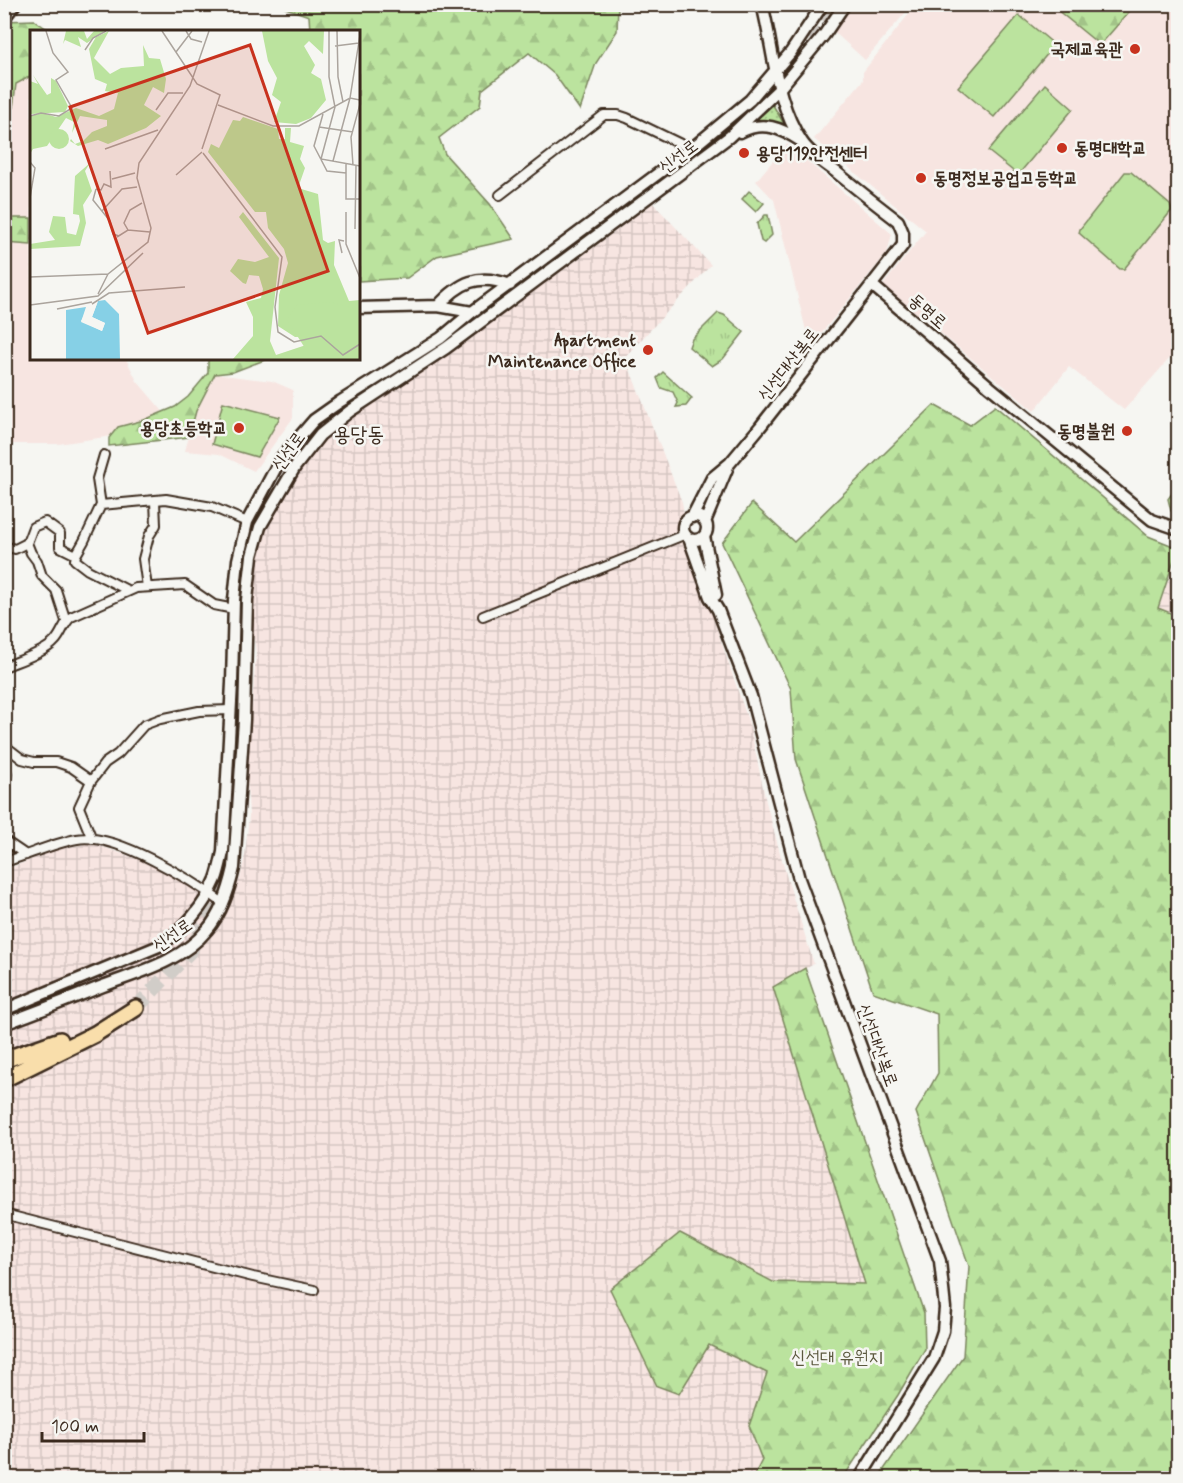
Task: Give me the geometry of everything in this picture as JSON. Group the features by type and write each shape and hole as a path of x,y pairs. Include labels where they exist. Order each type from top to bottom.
{"highway":[{"path":"4,1069 132,1004 95,1034 4,1079"},
{"path":"4,1060 60,1040"}],"main road":[{"path":"4,18 15,4"},
{"path":"762,4 775,72 792,124 801,141"},
{"name":"신선로","path":"4,1010 159,946 177,934 197,912 216,879 223,852 234,609 241,544 247,522 281,458 314,420 441,338 472,312 691,149 750,100 775,72 823,4"},
{"name":"신선로","path":"4,1024 165,963 185,950 207,930 223,903 234,868 244,720 247,600 254,547 260,527 295,467 313,443 350,411 447,348 729,137 780,88 824,35 845,4"},
{"path":"729,137 758,125 770,125 788,133 801,141 819,159 898,221 903,233 903,245 872,285"},
{"path":"438,306 457,289 480,279 510,285"},
{"name":"신선대산복로","path":"718,610 710,597 684,524 692,517 712,478 729,463 872,285"},
{"name":"동명로","path":"872,285 999,394 1152,520 1179,529"},
{"path":"360,308 438,306 472,312"},
{"name":"신선대산복로","path":"729,463 705,522 707,527 704,536 718,610 751,696 799,879 940,1261 945,1308 943,1330 934,1358 860,1479"},
{"path":"692,517 702,518 705,522"},
{"path":"687,536 694,540 704,536"},
{"path":"241,544 254,547"}],"street":[{"path":"500,195 603,115 618,115 627,118 691,149"},
{"path":"104,455 97,479 101,505 75,560 88,570 129,591"},
{"path":"101,505 166,499 212,507 247,522"},
{"path":"147,587 143,559 145,547 156,525 155,501"},
{"path":"66,621 56,590 42,576 27,543 33,527 45,522 60,533 60,547 76,555"},
{"path":"483,616 687,536"},
{"path":"4,546 15,549 27,543"},
{"path":"4,667 48,647 56,640 70,617 136,588 185,585 214,605 234,609"},
{"path":"92,838 79,807 91,781 105,763 118,754 144,724 199,711 231,711"},
{"path":"4,750 9,749 22,759 41,763 56,762 71,767 91,781"},
{"path":"4,761 7,774 4,788"},
{"path":"11,860 78,839 92,838 154,860 223,903"},
{"path":"4,840 26,855"},
{"path":"4,1214 253,1277 314,1290"}],"shaded area":[{"path":"853,5 912,5 865,60 832,30"},
{"name":"동명대학교","path":"916,5 1178,5 1178,349 1124,410 1069,367 1034,411 883,285 926,231 814,139 863,80 863,72"},
{"path":"30,73 30,360 126,360 137,381 166,415 119,435 58,444 5,444 4,77"},
{"path":"787,144 892,234 887,253 810,347 774,200 756,181"},
{"path":"653,203 711,265 625,357 682,502 691,553 750,726 766,802 814,964 773,987 865,1285 773,1282 680,1233 679,1393 709,1345 767,1373 749,1426 762,1460 753,1478 5,1478 5,870 58,849 91,843 149,863 193,887 228,899 232,895 240,879 249,816 247,777 256,653 250,609 253,559 263,529 289,477 322,435 562,271"},
{"name":"용당초등학교","path":"215,374 272,381 293,390 293,418 254,471 219,454 185,451 196,411"},
{"path":"1178,553 1178,616 1158,609"}],"green space":[{"path":"1135,4 1100,45 1051,5"},
{"path":"277,5 618,5 617,31 596,63 580,110 555,75 529,53 482,90 480,106 439,138 445,154 490,204 514,239 437,256 407,278 360,281 360,30 310,30 309,16"},
{"path":"1019,15 1055,45 994,117 958,87"},
{"path":"34,20 49,30 30,30 30,77 16,84 12,116 5,127 5,21"},
{"path":"1045,84 1073,109 1018,175 988,151"},
{"path":"773,105 784,124 757,119"},
{"path":"1125,172 1131,172 1170,205 1172,210 1124,269 1120,269 1079,233"},
{"path":"749,191 764,203 756,212 742,199"},
{"path":"765,215 768,215 772,235 764,243 761,241 757,224"},
{"path":"14,218 30,218 30,245 5,243 5,228 9,228"},
{"path":"718,313 724,315 744,332 723,359 712,366 689,347 692,339"},
{"path":"208,360 264,360 233,372 215,374 196,411 189,437 109,446 109,438 118,427 144,420 175,407 188,397 208,373"},
{"path":"663,372 692,398 686,406 676,407 678,403 673,392 661,388 657,378"},
{"path":"223,402 280,417 257,457 212,444"},
{"path":"934,405 970,425 995,406 1148,536 1178,548 1158,608 1178,616 1178,929 1171,938 1178,943 1178,1478 878,1478 963,1356 969,1266 916,1112 938,1073 937,1014 873,992 796,759 791,689 722,543 752,503 794,542"},
{"path":"1178,485 1178,514 1171,511 1168,499"},
{"name":"신선대 유원지","path":"805,968 924,1313 925,1349 898,1395 843,1478 753,1478 762,1460 749,1426 767,1373 709,1345 679,1394 657,1386 610,1289 680,1233 773,1282 865,1284 773,987"}],"tunnel":[{"path":"792,55 830,4"},
{"path":"369,393 516,290"},
{"path":"253,540 268,501 299,451 322,426 339,414"},
{"path":"136,1008 190,951 224,888"}],"place":[{"name":"국제교육관","path":"1135,49"},
{"name":"동명대학교","path":"1062,148"},
{"name":"용당119안전센터","path":"744,153"},
{"name":"동명정보공업고등학교","path":"921,178"},
{"name":"Apartment Maintenance Office","path":"648,350"},
{"name":"용당초등학교","path":"239,428"},
{"name":"동명불원","path":"1127,431"}],"district":[{"name":"용당동","path":"359,434"}]}
